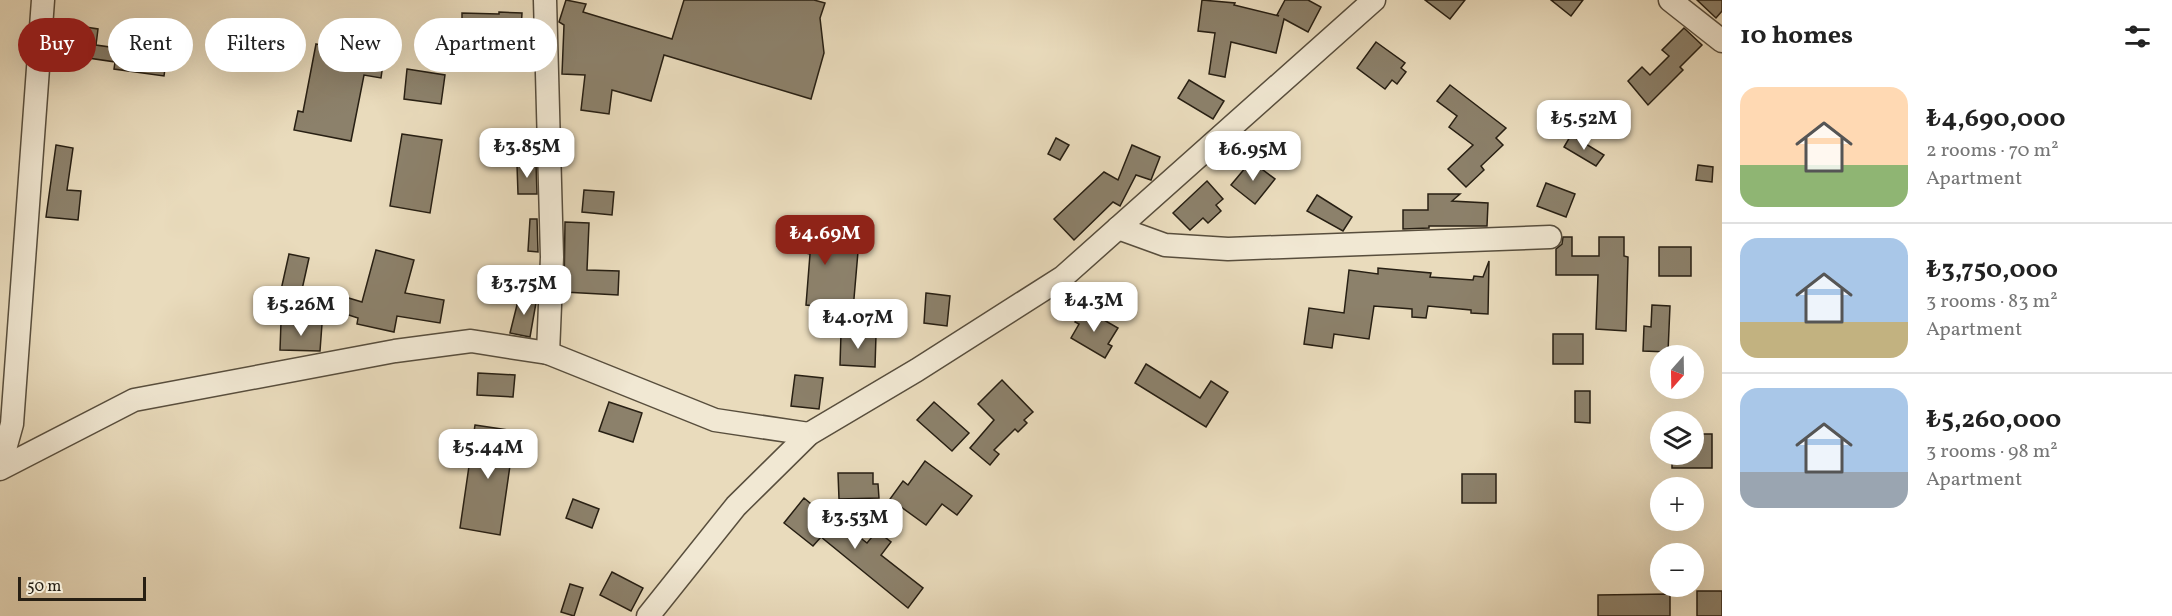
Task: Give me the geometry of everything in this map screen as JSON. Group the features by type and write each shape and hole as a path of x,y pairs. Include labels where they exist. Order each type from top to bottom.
{"street":[{"path":"0,468 12,424 43,0"},
{"path":"545,0 552,257 548,353"},
{"path":"648,616 736,506 809,434 917,370 1063,277 1374,0"},
{"path":"1670,0 1722,41"},
{"path":"1118,228 1165,245 1228,249 1551,237"},
{"path":"0,468 134,400 395,351 471,341 548,353 715,420 809,434"}],"building":[{"path":"566,0 586,4 583,12 672,39 684,0 814,0 825,3 820,18 824,53 811,99 664,55 651,101 612,90 609,114 581,110 585,75 562,74 564,25 559,22"},
{"path":"1202,0 1235,3 1234,5 1279,16 1277,15 1285,0 1308,0 1321,7 1308,32 1284,19 1276,53 1231,42 1225,77 1209,74 1215,33 1198,31"},
{"path":"1425,0 1465,0 1450,19"},
{"path":"1551,0 1583,0 1571,16"},
{"path":"1697,0 1722,0 1722,11 1716,18"},
{"path":"499,12 522,13 522,18 462,18 462,13 499,14"},
{"path":"1684,28 1702,45 1680,67 1683,70 1648,105 1628,81 1642,67 1650,75 1669,56 1662,50"},
{"path":"1376,42 1405,63 1401,68 1406,72 1397,84 1392,80 1385,89 1357,68"},
{"path":"316,44 318,44 318,72 382,72 381,78 364,75 351,141 294,130 298,111 303,112"},
{"path":"96,45 108,47 108,61 96,59"},
{"path":"407,69 414,72 445,75 441,104 404,99"},
{"path":"135,72 165,72 164,76"},
{"path":"1189,80 1224,101 1213,119 1178,98"},
{"path":"1450,85 1506,128 1496,138 1503,145 1481,166 1484,170 1466,187 1448,169 1473,145 1449,127 1457,116 1437,101"},
{"path":"402,134 442,140 430,213 390,206"},
{"path":"1571,135 1604,155 1596,166 1564,147"},
{"path":"1056,138 1069,145 1060,160 1048,154"},
{"path":"56,145 73,148 67,190 81,191 78,220 46,217"},
{"path":"1132,145 1160,157 1151,180 1136,175 1120,206 1113,202 1074,240 1054,219 1104,172 1118,180"},
{"path":"1251,161 1275,179 1255,204 1231,185"},
{"path":"536,164 537,194 518,194 517,165"},
{"path":"1698,165 1713,167 1712,182 1696,180"},
{"path":"1207,181 1223,199 1216,205 1221,211 1208,223 1203,218 1190,230 1173,213"},
{"path":"1546,183 1575,194 1566,217 1537,206"},
{"path":"584,190 614,192 612,215 582,212"},
{"path":"1428,194 1460,194 1452,201 1488,203 1487,226 1429,226 1429,228 1403,229 1403,210 1428,210"},
{"path":"1317,195 1352,217 1343,231 1307,211"},
{"path":"530,219 537,219 538,252 528,251"},
{"path":"565,222 589,223 587,270 619,271 618,295 564,292"},
{"path":"782,223 811,229 809,236 859,240 853,310 806,305 810,254 777,246"},
{"path":"1563,237 1572,237 1572,256 1599,256 1599,237 1624,237 1624,256 1628,257 1626,331 1596,329 1598,275 1556,275 1556,249 1562,244"},
{"path":"1659,247 1691,247 1691,276 1659,276"},
{"path":"376,250 414,260 405,293 444,300 440,323 397,316 394,332 357,324 358,318 318,305 322,290 362,302"},
{"path":"289,254 309,258 301,294 281,290"},
{"path":"1489,261 1488,314 1428,306 1426,318 1412,317 1412,309 1374,306 1369,339 1334,334 1332,348 1304,344 1309,308 1344,313 1349,270 1378,274 1378,268 1431,273 1430,277 1473,280 1474,276 1483,277"},
{"path":"520,293 537,297 530,337 510,333"},
{"path":"926,293 950,296 947,326 924,323"},
{"path":"1652,305 1670,306 1668,345 1650,345 1650,351 1643,351 1644,326 1651,327"},
{"path":"1083,308 1118,328 1108,344 1112,346 1105,358 1071,338 1079,324 1075,322"},
{"path":"281,322 322,324 320,351 280,350"},
{"path":"841,333 876,335 875,367 840,365"},
{"path":"1553,334 1583,334 1583,364 1553,364"},
{"path":"1146,364 1200,398 1211,381 1228,392 1206,427 1135,383"},
{"path":"478,373 515,375 513,397 477,395"},
{"path":"795,375 823,378 819,409 791,406"},
{"path":"1002,380 1033,412 1024,420 1027,423 1018,432 1015,429 994,450 999,454 990,465 970,448 994,420 978,404"},
{"path":"1575,391 1590,391 1590,423 1575,422"},
{"path":"609,402 642,413 633,442 599,431"},
{"path":"934,402 969,433 952,451 917,420"},
{"path":"475,425 515,431 500,535 460,528"},
{"path":"1704,434 1712,434 1712,468 1672,468 1672,465 1704,465"},
{"path":"925,461 972,496 957,515 942,504 926,525 890,499 903,481 908,485"},
{"path":"838,473 873,473 873,484 878,484 879,498 839,499"},
{"path":"1462,474 1496,474 1496,503 1462,503"},
{"path":"804,498 839,527 839,521 867,543 877,531 891,542 881,555 923,588 908,608 821,537 813,546 784,523"},
{"path":"573,499 599,509 592,528 566,518"},
{"path":"612,572 643,588 631,611 600,595"},
{"path":"570,584 583,588 574,616 561,612"},
{"path":"1704,591 1722,591 1722,616 1697,616 1697,597 1704,597"},
{"path":"1650,594 1650,597 1670,597 1670,616 1598,616 1598,595"}]}
